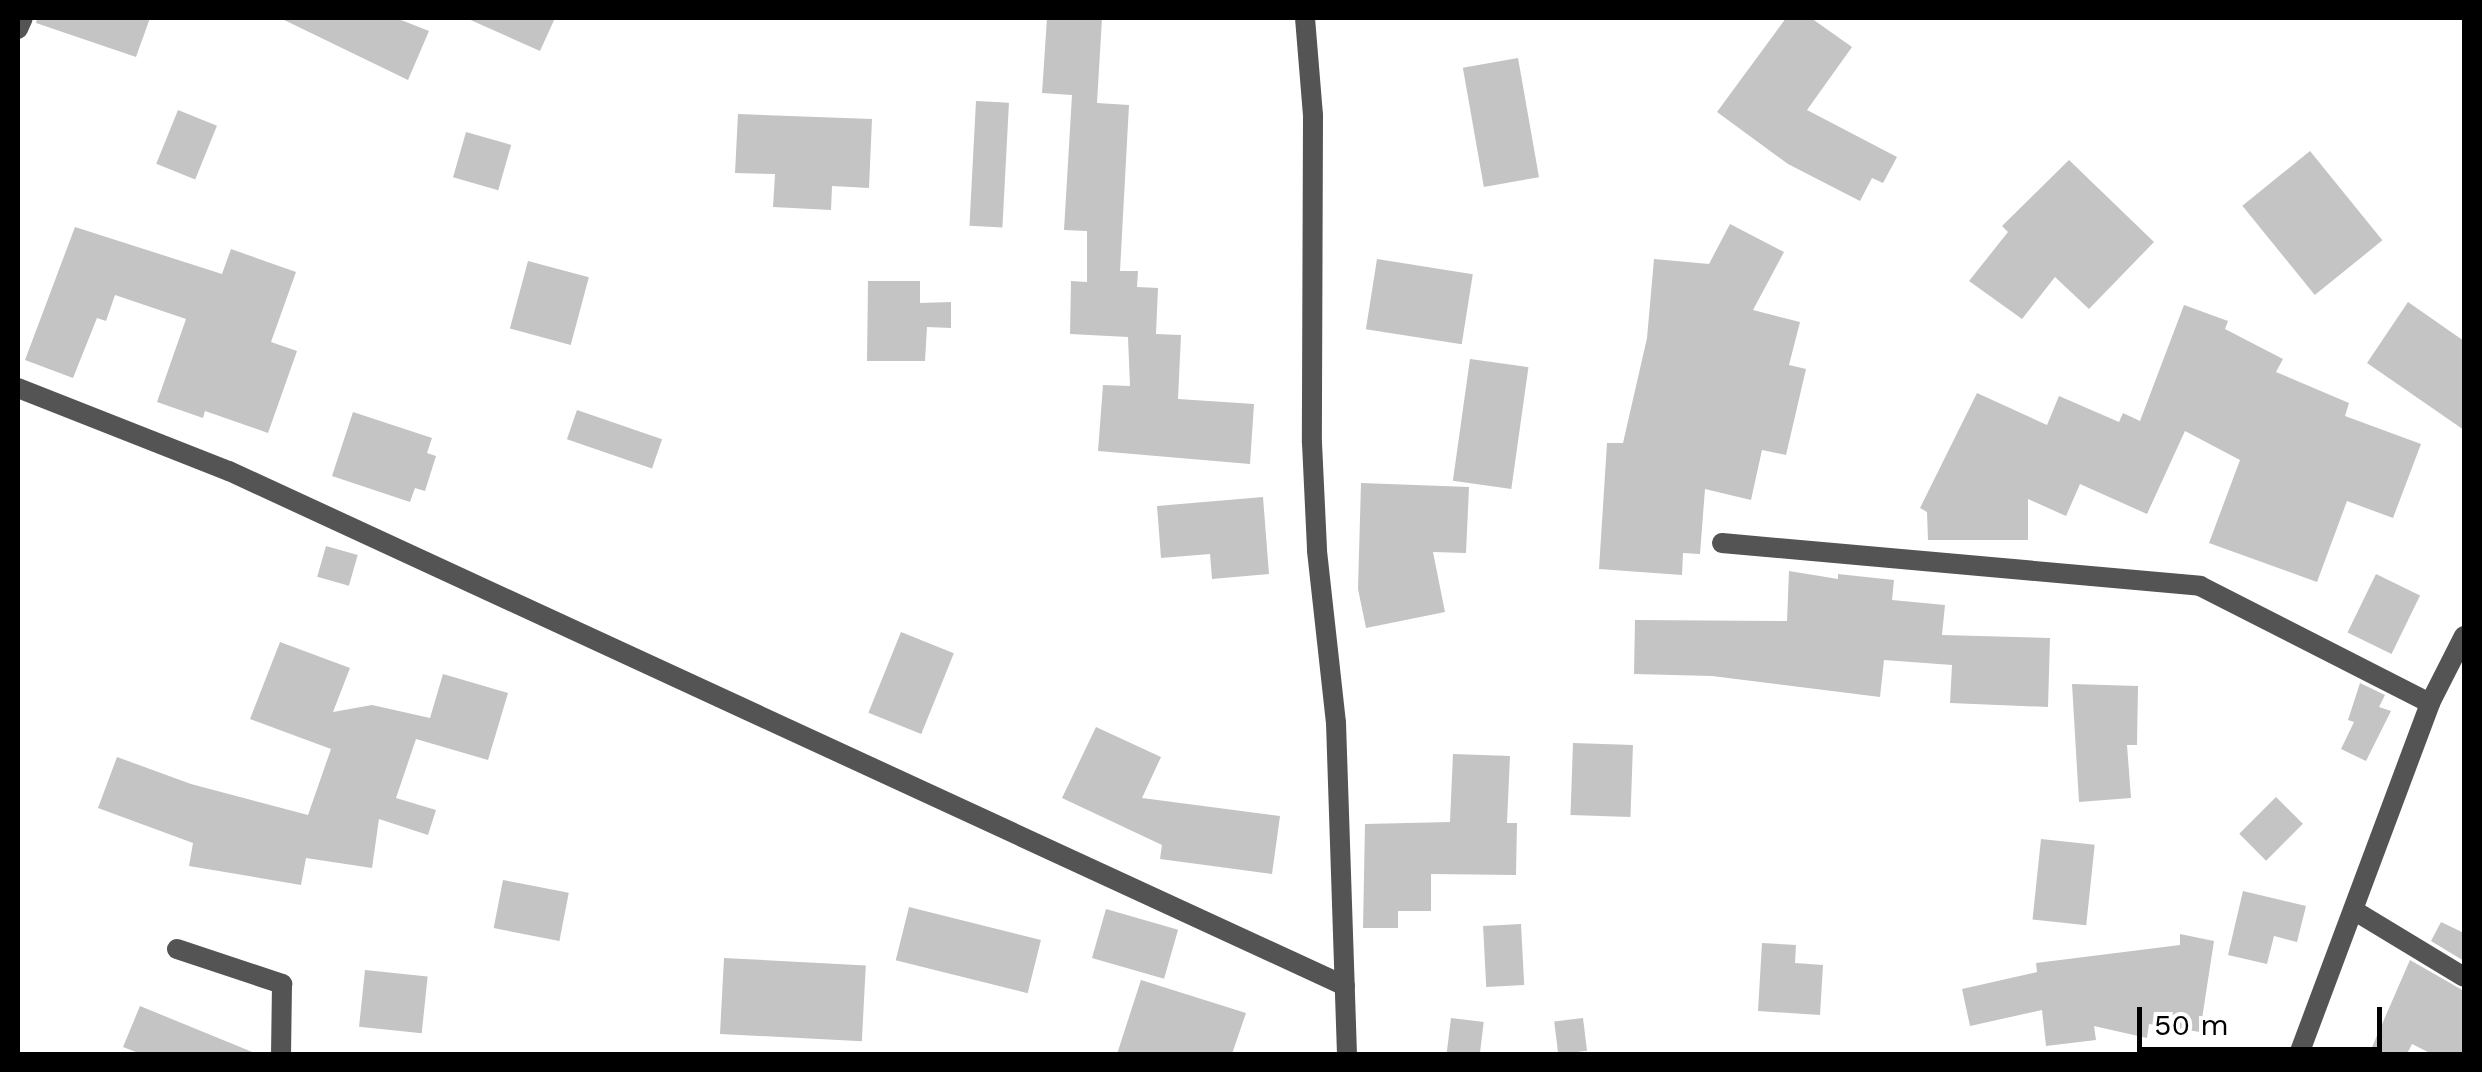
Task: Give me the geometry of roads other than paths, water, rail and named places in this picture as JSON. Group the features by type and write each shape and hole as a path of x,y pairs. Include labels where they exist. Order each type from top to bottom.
{"street":[{"path":"18,30 23,18"},
{"path":"1305,18 1313,115 1312,443 1317,551 1336,723 1347,1054"},
{"path":"18,388 229,471 1345,986"},
{"path":"1722,544 2200,586 2430,703"},
{"path":"2299,1054 2430,703 2464,636"},
{"path":"2355,911 2464,977"},
{"path":"178,949 282,984 281,1054"}]}
